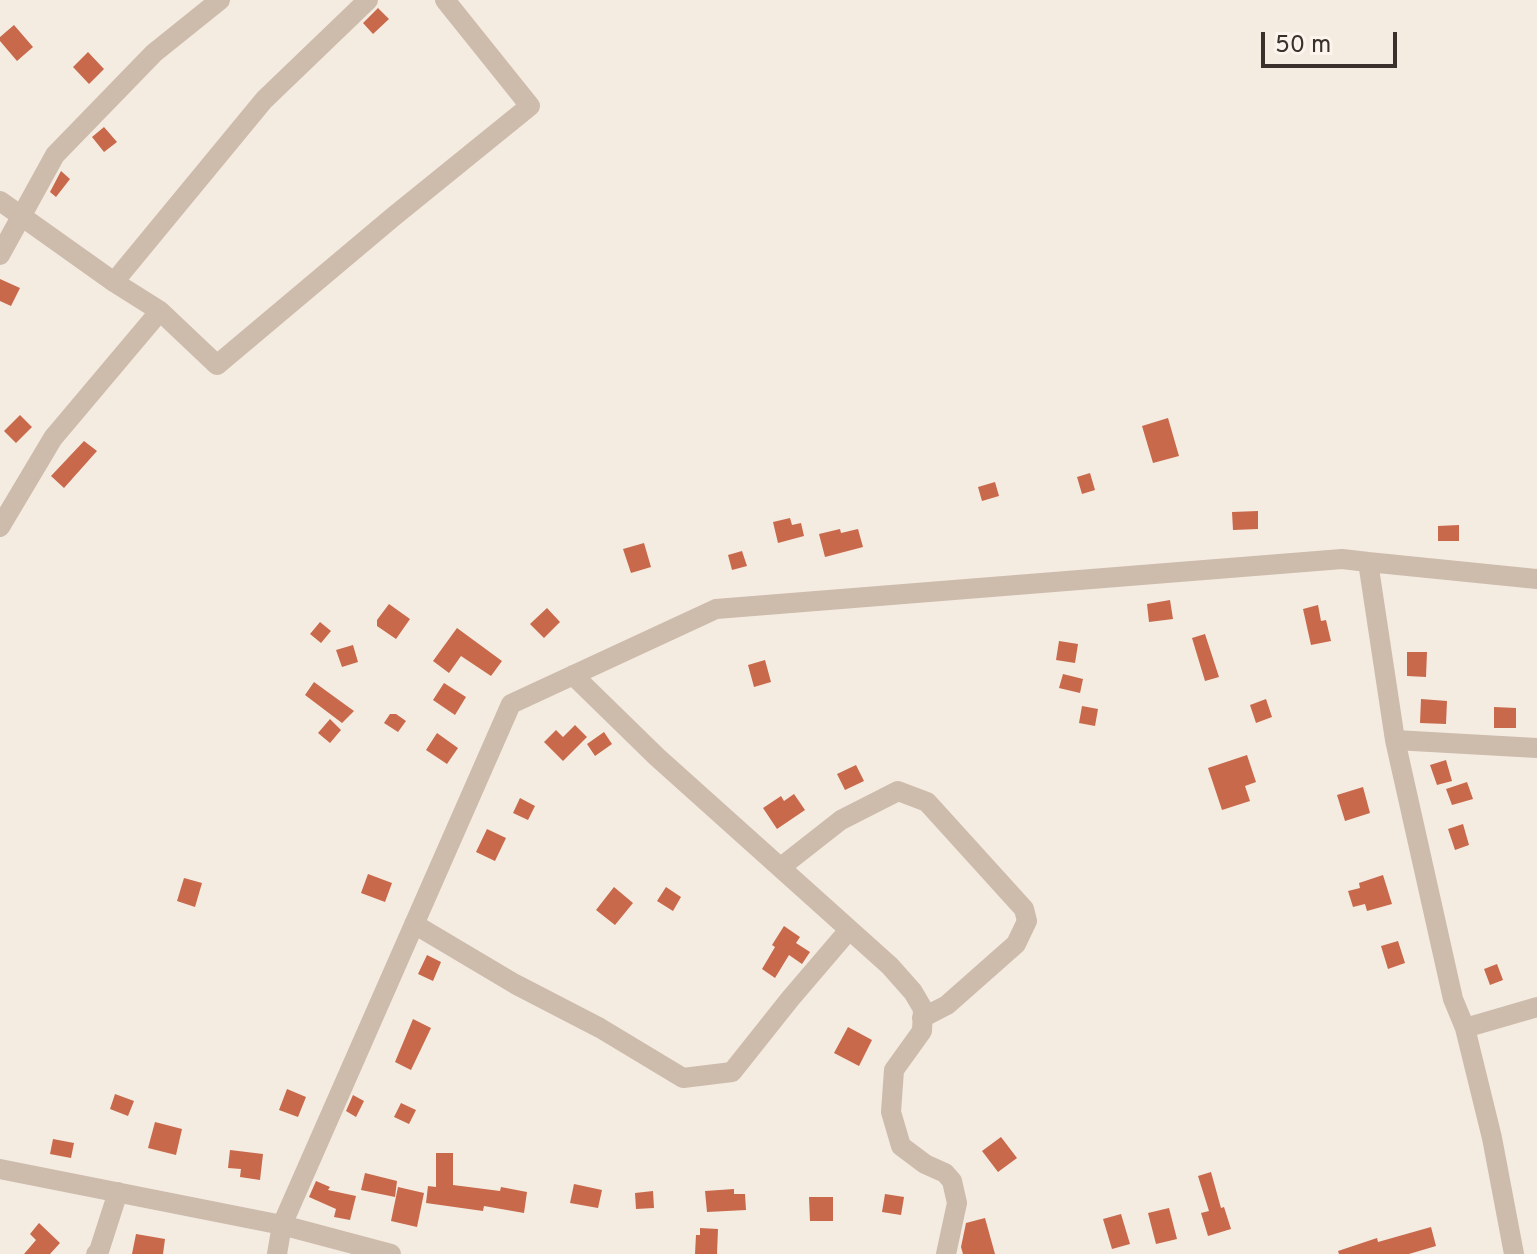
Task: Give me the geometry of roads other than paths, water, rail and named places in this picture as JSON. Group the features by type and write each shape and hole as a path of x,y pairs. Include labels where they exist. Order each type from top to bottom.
{"street":[{"path":"0,255 55,155 154,53 220,0"},
{"path":"114,282 264,100 368,0"},
{"path":"0,201 160,311 217,365 530,106 445,0"},
{"path":"0,527 53,438 160,311"},
{"path":"277,1254 282,1225 511,704 716,609 1342,559 1537,579"},
{"path":"1368,562 1395,740 1453,999 1465,1028 1492,1138 1514,1254"},
{"path":"573,675 657,757 890,966 913,992 923,1009 922,1031 894,1070 891,1112 901,1146 925,1164 945,1173 952,1181 957,1203 946,1254"},
{"path":"1395,740 1537,748"},
{"path":"781,867 841,820 898,791 927,802 1024,909 1027,921 1016,944 947,1005 922,1018"},
{"path":"414,924 683,1078 732,1072 849,930"},
{"path":"1465,1028 1537,1007"},
{"path":"0,1169 282,1225 391,1254"},
{"path":"98,1253 118,1192"}]}
